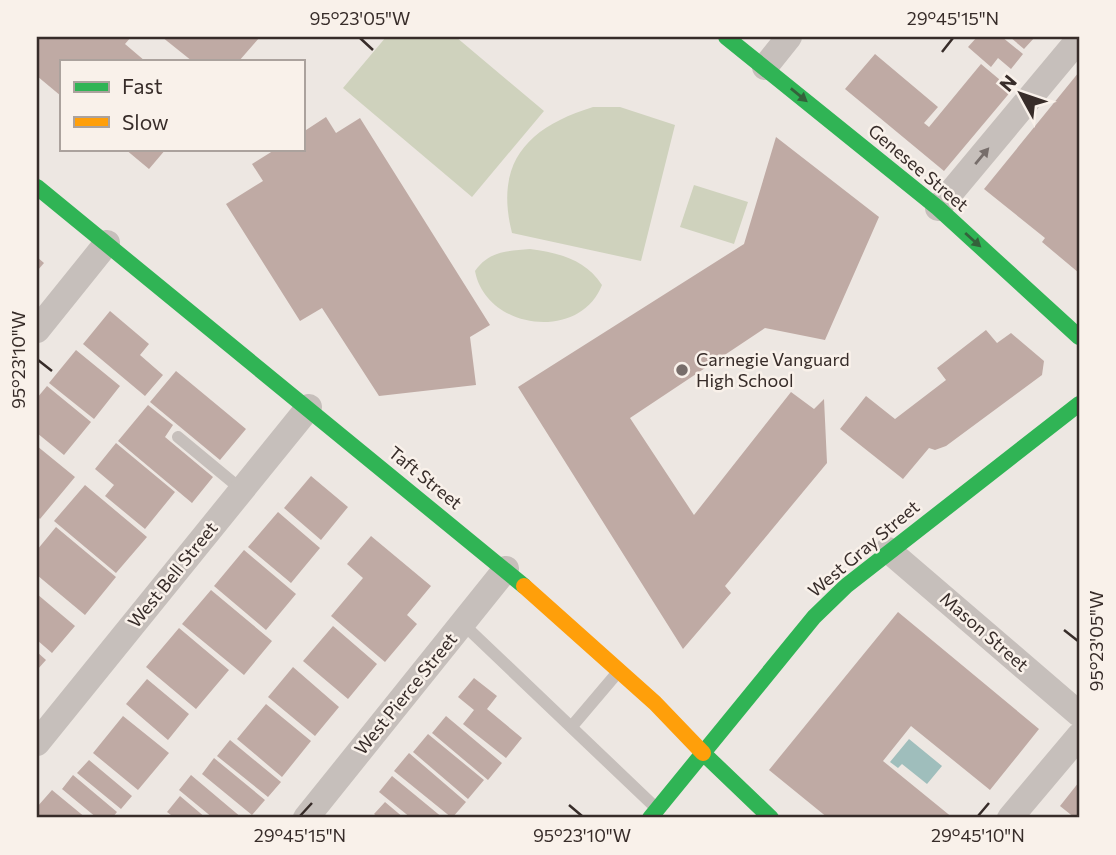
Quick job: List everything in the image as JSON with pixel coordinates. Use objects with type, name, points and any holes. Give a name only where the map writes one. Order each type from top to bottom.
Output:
[{"type":"street","name":"Genesee Street","points":[[726,37],[938,208],[1079,337]]},
{"type":"street","points":[[765,67],[789,37]]},
{"type":"street","points":[[938,208],[1079,39]]},
{"type":"street","name":"Taft Street","points":[[37,187],[506,569],[655,703],[702,753],[771,818]]},
{"type":"street","points":[[37,330],[107,243]]},
{"type":"street","name":"West Gray Street","points":[[654,814],[814,617],[888,550],[1079,404]]},
{"type":"street","name":"West Bell Street","points":[[37,743],[309,407]]},
{"type":"street","name":"Mason Street","points":[[888,550],[1079,714]]},
{"type":"street","name":"West Pierce Street","points":[[306,818],[506,569]]},
{"type":"street","points":[[1010,818],[1079,736]]},
{"type":"lane","points":[[178,437],[242,490]]},
{"type":"lane","points":[[463,624],[573,726],[654,814]]},
{"type":"lane","points":[[573,726],[619,671]]},
{"type":"green space","points":[[386,37],[456,37],[544,111],[472,197],[343,88]]},
{"type":"green space","points":[[593,107],[620,107],[675,125],[641,261],[512,233],[508,186],[521,151],[550,125]]},
{"type":"green space","points":[[694,185],[748,202],[734,244],[680,227]]},
{"type":"green space","points":[[530,249],[561,255],[588,269],[602,285],[591,303],[574,315],[555,321],[534,322],[514,316],[496,306],[483,291],[475,271],[492,256]]},
{"type":"water","points":[[909,739],[942,766],[927,784],[902,764],[898,768],[890,762]]},
{"type":"building","points":[[37,37],[131,37],[125,44],[144,60],[60,60],[60,95],[37,76]]},
{"type":"building","points":[[162,37],[260,37],[240,60],[191,60]]},
{"type":"building","points":[[977,37],[1002,37],[1023,54],[1011,69],[998,58],[991,67],[968,47]]},
{"type":"building","points":[[1010,37],[1035,37],[1024,49]]},
{"type":"building","points":[[875,54],[938,107],[924,123],[929,127],[981,64],[1012,90],[944,171],[845,89]]},
{"type":"building","points":[[1079,72],[1079,273],[1042,242],[1045,238],[984,189]]},
{"type":"building","points":[[326,117],[336,133],[360,118],[490,325],[470,337],[476,385],[379,396],[322,308],[300,321],[226,204],[263,181],[252,164],[274,150],[304,150],[304,131]]},
{"type":"building","points":[[776,137],[879,217],[825,340],[765,328],[630,418],[694,515],[791,392],[814,409],[824,399],[827,463],[725,586],[731,593],[683,649],[518,387],[744,244]]},
{"type":"building","points":[[126,150],[165,150],[149,169]]},
{"type":"building","points":[[37,257],[44,263],[37,271]]},
{"type":"building","points":[[110,311],[149,344],[140,355],[163,375],[145,396],[83,344]]},
{"type":"building","points":[[986,330],[997,343],[1011,333],[1044,361],[1042,375],[946,446],[935,450],[929,448],[903,479],[840,429],[866,396],[895,419],[946,380],[937,368]]},
{"type":"building","points":[[76,350],[120,386],[94,419],[49,383]]},
{"type":"building","points":[[176,371],[246,429],[220,460],[150,402]]},
{"type":"building","points":[[47,386],[91,422],[64,455],[37,433],[37,398]]},
{"type":"building","points":[[148,405],[173,425],[165,437],[213,477],[192,503],[118,441]]},
{"type":"building","points":[[116,443],[175,492],[145,529],[105,496],[114,485],[95,469]]},
{"type":"building","points":[[37,446],[75,477],[40,519],[37,516]]},
{"type":"building","points":[[311,476],[348,507],[321,540],[284,508]]},
{"type":"building","points":[[85,485],[147,537],[116,573],[54,521]]},
{"type":"building","points":[[278,512],[320,548],[291,583],[248,547]]},
{"type":"building","points":[[56,527],[116,577],[85,615],[37,575],[37,550]]},
{"type":"building","points":[[371,536],[431,586],[407,615],[417,624],[385,662],[331,616],[363,578],[347,564]]},
{"type":"building","points":[[244,550],[296,594],[266,630],[214,586]]},
{"type":"building","points":[[211,590],[272,641],[244,675],[182,624]]},
{"type":"building","points":[[37,594],[75,626],[52,653],[37,640]]},
{"type":"building","points":[[898,612],[1039,729],[990,790],[911,726],[883,761],[953,818],[828,818],[769,770]]},
{"type":"building","points":[[333,626],[377,664],[348,699],[303,661]]},
{"type":"building","points":[[179,628],[229,670],[196,709],[146,667]]},
{"type":"building","points":[[37,652],[46,660],[37,670]]},
{"type":"building","points":[[293,667],[339,707],[315,736],[268,697]]},
{"type":"building","points":[[474,678],[497,696],[487,709],[522,738],[506,758],[463,724],[474,710],[458,697]]},
{"type":"building","points":[[147,679],[189,714],[168,740],[126,704]]},
{"type":"building","points":[[266,704],[311,741],[282,777],[237,739]]},
{"type":"building","points":[[123,716],[169,753],[138,790],[93,753]]},
{"type":"building","points":[[446,716],[502,763],[488,780],[432,733]]},
{"type":"building","points":[[428,734],[484,780],[468,799],[413,752]]},
{"type":"building","points":[[230,740],[281,782],[268,797],[217,756]]},
{"type":"building","points":[[409,753],[466,802],[452,818],[394,771]]},
{"type":"building","points":[[214,758],[265,800],[252,815],[202,774]]},
{"type":"building","points":[[89,760],[132,796],[121,809],[77,773]]},
{"type":"building","points":[[73,775],[117,812],[112,818],[97,818],[62,789]]},
{"type":"building","points":[[191,775],[242,818],[213,818],[179,790]]},
{"type":"building","points":[[392,776],[443,818],[411,818],[379,792]]},
{"type":"building","points":[[1079,782],[1079,818],[1075,818],[1060,806]]},
{"type":"building","points":[[52,790],[86,818],[37,818],[37,807]]},
{"type":"building","points":[[180,796],[206,818],[175,818],[167,812]]},
{"type":"building","points":[[385,802],[404,818],[379,818],[374,814]]},
{"type":"traffic: fast","points":[[726,37],[938,208],[1079,337]]},
{"type":"traffic: fast","points":[[37,187],[524,586]]},
{"type":"traffic: fast","points":[[650,818],[814,617],[846,586],[1079,404]]},
{"type":"traffic: fast","points":[[703,753],[771,818]]},
{"type":"traffic: slow","points":[[524,586],[655,703],[703,753]]},
{"type":"place","name":"Carnegie Vanguard High School","points":[[682,370]]}]
